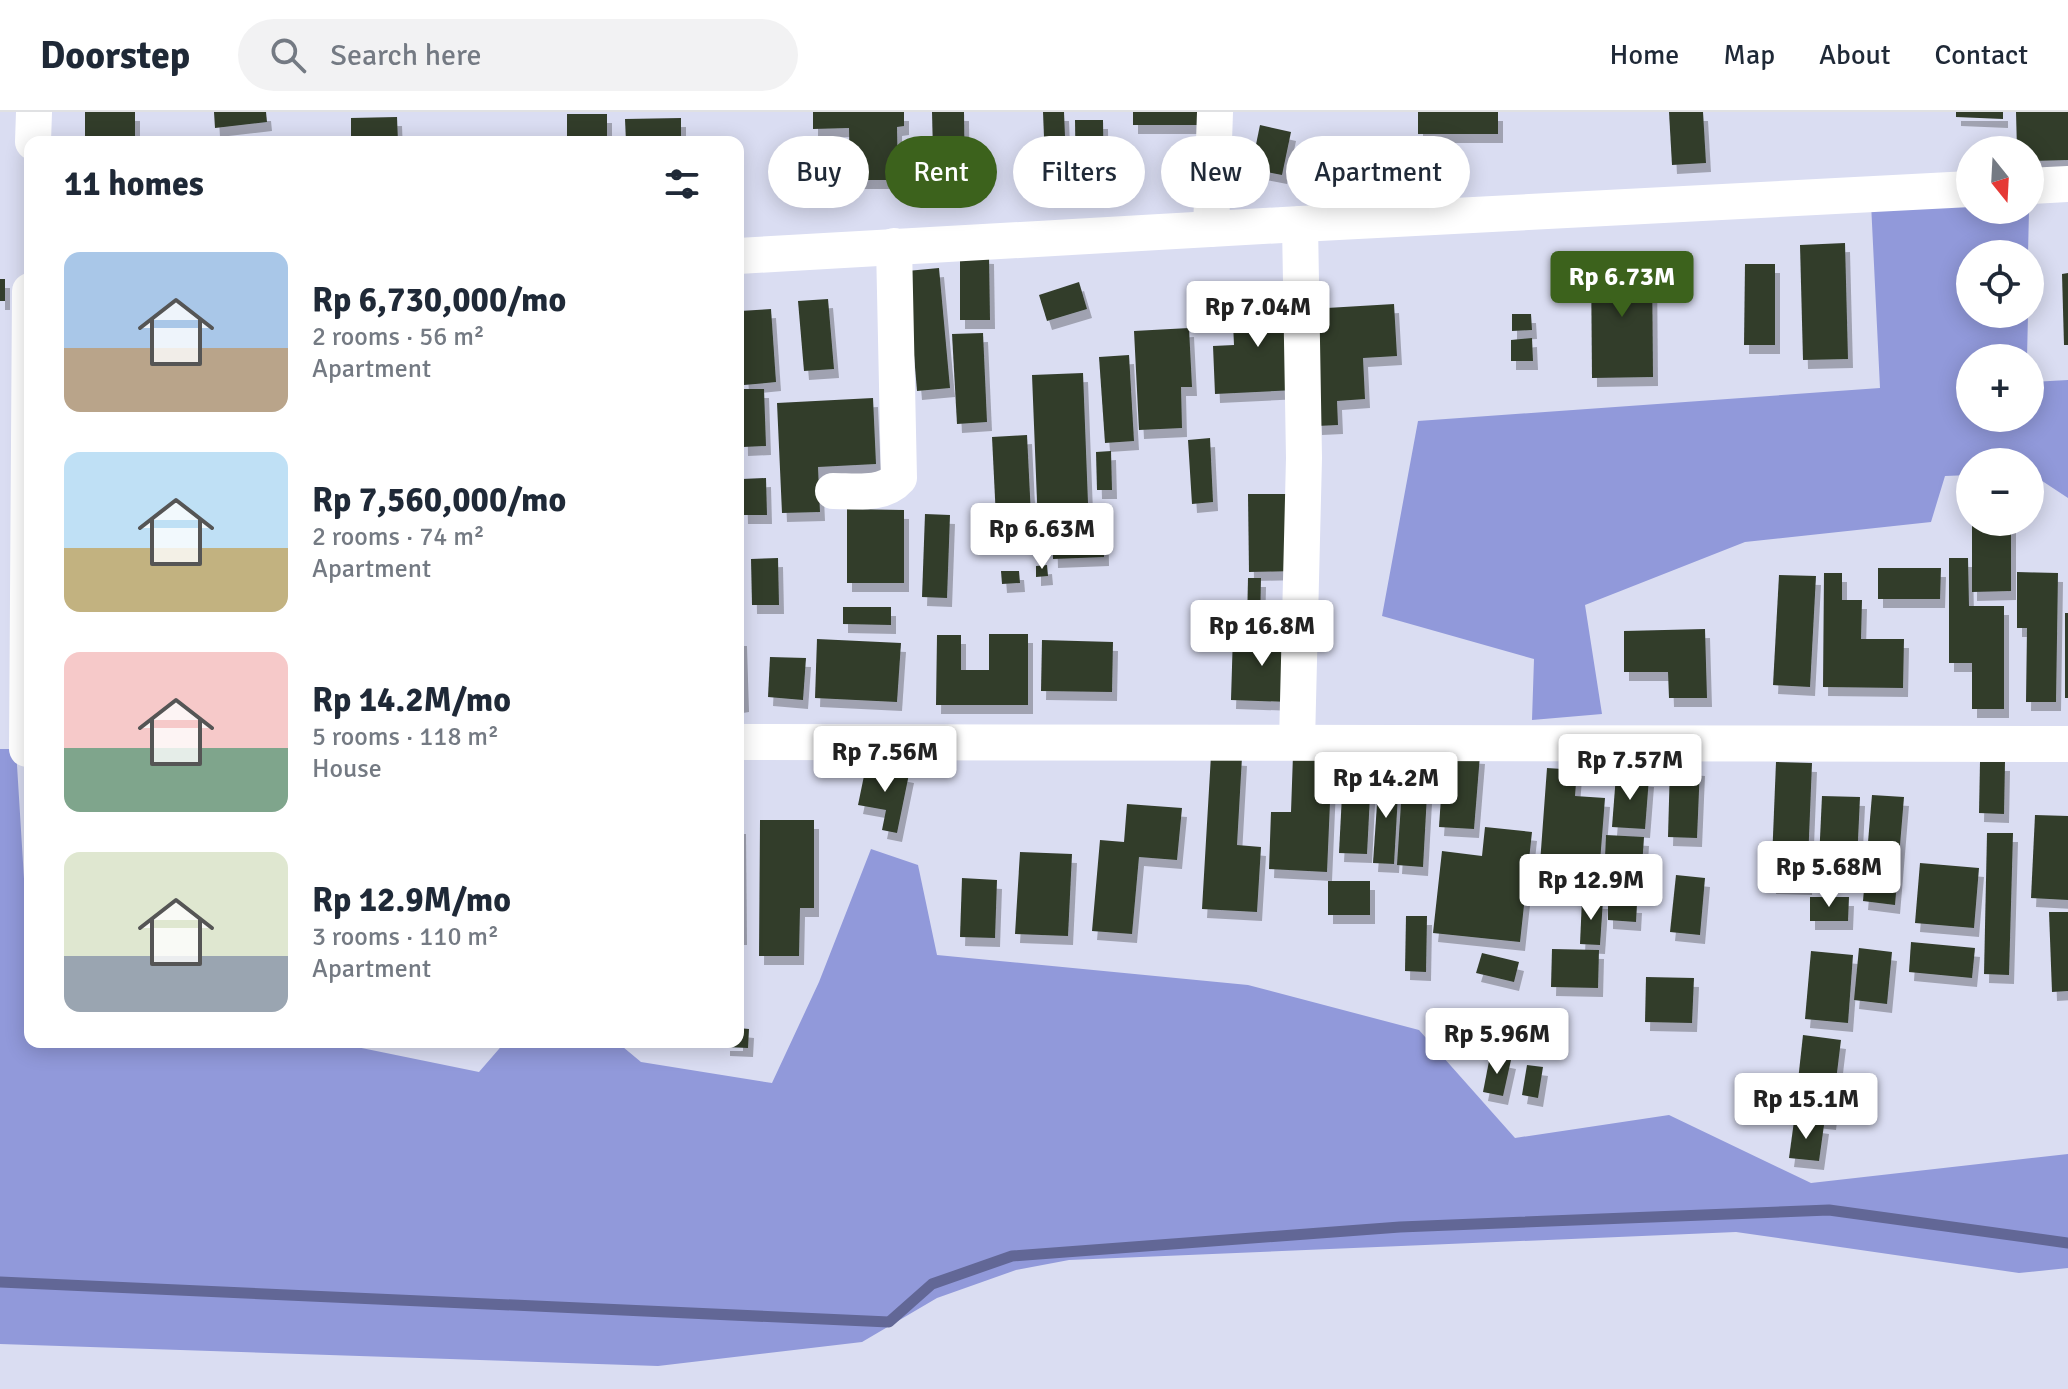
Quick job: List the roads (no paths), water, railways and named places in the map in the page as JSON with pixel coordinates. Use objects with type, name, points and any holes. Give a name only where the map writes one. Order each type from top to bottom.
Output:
[{"type":"street","points":[[33,136],[34,112]]},
{"type":"street","points":[[1211,229],[1215,112]]},
{"type":"street","points":[[2044,185],[2068,184]]},
{"type":"street","points":[[744,256],[1956,190]]},
{"type":"street","points":[[1297,742],[1304,458],[1300,224]]},
{"type":"street","points":[[833,491],[881,490],[899,478],[894,246]]},
{"type":"street","points":[[744,742],[2068,744]]},
{"type":"waterway","points":[[0,1282],[889,1322],[932,1284],[1012,1256],[1400,1227],[1829,1210],[2068,1243]]}]
